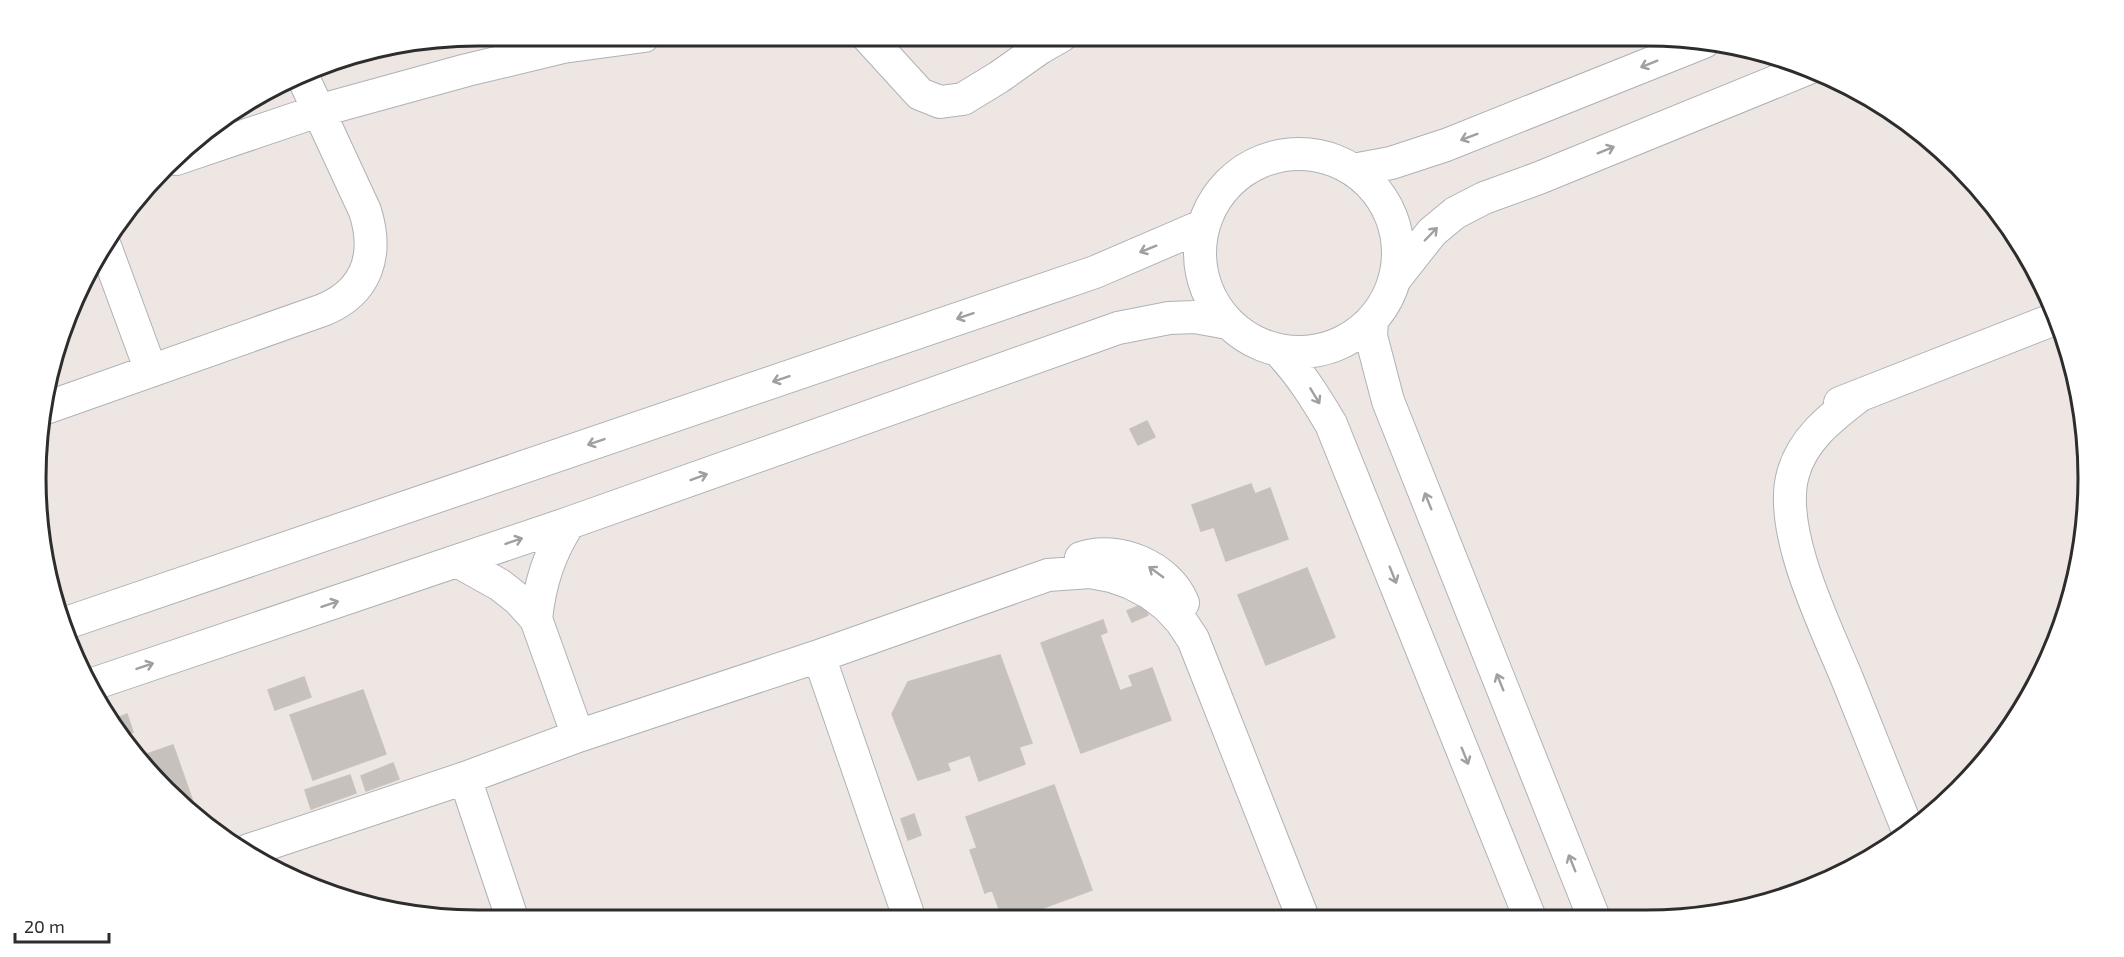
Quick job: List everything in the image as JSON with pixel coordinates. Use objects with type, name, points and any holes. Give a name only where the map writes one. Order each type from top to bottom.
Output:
[{"type":"street","points":[[196,152],[318,111],[467,70],[570,46]]},
{"type":"street","points":[[876,46],[920,94],[940,102],[963,99],[1044,46]]},
{"type":"street","points":[[1353,170],[1391,163],[1446,145],[1688,48]]},
{"type":"street","points":[[1395,279],[1431,232],[1455,213],[1484,198],[1539,178],[1796,73]]},
{"type":"street","points":[[53,405],[336,304],[359,283],[370,255],[369,225],[365,211],[305,83]]},
{"type":"street","points":[[1285,154],[1308,154],[1332,159],[1353,170],[1372,186],[1386,206],[1395,230],[1398,255],[1395,279],[1386,301],[1372,321],[1353,337],[1330,348],[1305,353],[1279,351],[1251,341],[1228,323],[1212,303],[1203,279],[1199,255],[1202,226],[1210,207],[1224,187],[1241,172],[1262,160],[1285,154]]},
{"type":"street","points":[[71,621],[1095,272],[1202,226]]},
{"type":"street","points":[[108,255],[150,371]]},
{"type":"street","points":[[98,682],[569,523],[1118,328],[1169,318],[1195,317],[1228,323]]},
{"type":"street","points":[[1372,321],[1371,336],[1389,402],[1591,910]]},
{"type":"street","points":[[1906,823],[1809,584],[1774,521],[1770,481],[1776,458],[1788,437],[1804,421],[1824,409],[2048,322]]},
{"type":"street","points":[[1279,351],[1296,368],[1331,424],[1527,910]]},
{"type":"street","points":[[536,619],[545,568],[555,545],[569,523]]},
{"type":"street","points":[[457,561],[500,585],[519,600],[536,619],[578,736]]},
{"type":"street","points":[[254,848],[465,778],[578,736],[819,656],[1048,575],[1090,572],[1131,583],[1150,593],[1181,621],[1192,639],[1301,910]]},
{"type":"street","points":[[819,656],[907,910]]},
{"type":"street","points":[[465,778],[509,910]]},
{"type":"building","points":[[1147,421],[1155,437],[1138,445],[1130,429]]},
{"type":"building","points":[[1251,484],[1255,494],[1270,488],[1288,539],[1226,561],[1214,527],[1201,531],[1192,505]]},
{"type":"building","points":[[1307,568],[1335,637],[1266,665],[1238,595]]},
{"type":"building","points":[[1143,604],[1148,615],[1132,622],[1127,611]]},
{"type":"building","points":[[1103,620],[1107,632],[1100,635],[1120,691],[1133,686],[1129,676],[1152,668],[1171,720],[1081,753],[1041,643]]},
{"type":"building","points":[[1000,655],[1032,743],[1019,747],[1025,764],[979,781],[970,755],[947,763],[950,770],[918,780],[892,714],[908,682]]},
{"type":"building","points":[[304,677],[311,697],[275,710],[268,690]]},
{"type":"building","points":[[363,690],[386,754],[313,780],[290,715]]},
{"type":"building","points":[[127,714],[133,732],[130,733],[118,718]]},
{"type":"building","points":[[173,745],[193,802],[173,784],[147,754]]},
{"type":"building","points":[[393,763],[399,779],[366,791],[361,776]]},
{"type":"building","points":[[350,775],[356,793],[311,809],[305,790]]},
{"type":"building","points":[[1054,785],[1092,890],[1038,910],[1000,910],[992,890],[985,893],[970,850],[977,848],[966,817]]},
{"type":"building","points":[[914,814],[921,835],[908,840],[901,819]]}]
